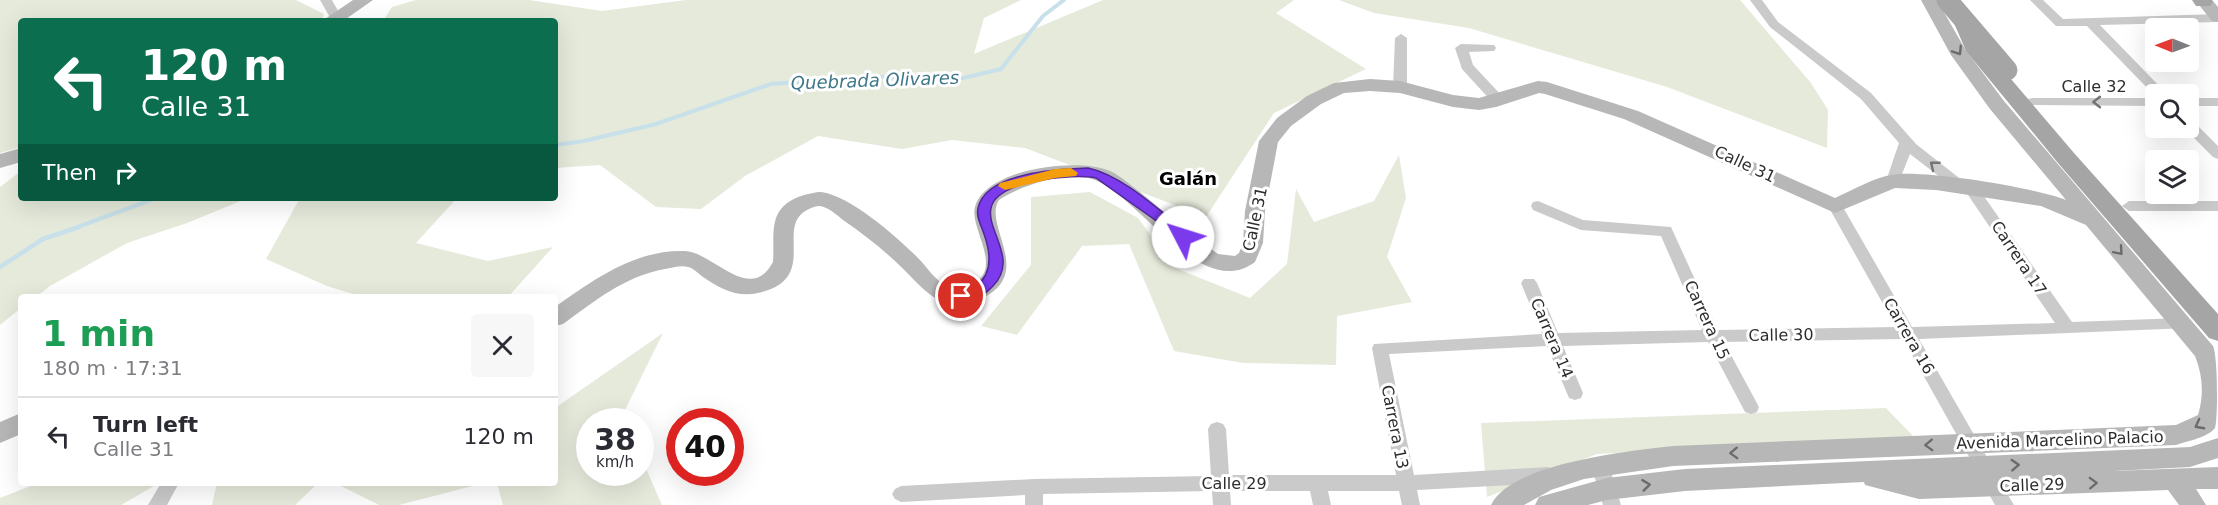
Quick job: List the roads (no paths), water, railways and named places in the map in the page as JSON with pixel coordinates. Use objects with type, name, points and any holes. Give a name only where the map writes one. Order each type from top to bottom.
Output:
[{"type":"main road","points":[[1947,0],[2218,313]]},
{"type":"main road","points":[[1955,0],[1973,47],[2066,158],[2218,331]]},
{"type":"street","points":[[326,0],[332,18]]},
{"type":"street","points":[[336,18],[365,0]]},
{"type":"street","name":"Carrera 17","points":[[1756,0],[1760,10],[1790,38],[1865,95],[1891,121],[1906,142],[1967,188],[2067,328]]},
{"type":"street","name":"Avenida Marcelino Palacio","points":[[1504,505],[1521,491],[1566,474],[1600,465],[1673,456],[2176,435],[2206,423],[2217,405],[2218,380],[2205,352],[1997,105],[1957,51],[1929,0]]},
{"type":"street","points":[[2036,0],[2060,23],[2218,17]]},
{"type":"street","points":[[2202,1],[2218,17]]},
{"type":"street","points":[[2091,23],[2150,84]]},
{"type":"street","points":[[1400,87],[1401,38]]},
{"type":"street","points":[[1491,48],[1461,48],[1467,66],[1498,100]]},
{"type":"street","name":"Calle 31","points":[[558,316],[616,275],[647,263],[696,260],[713,274],[736,286],[750,286],[768,281],[781,269],[784,261],[783,227],[788,214],[798,205],[810,200],[832,203],[889,244],[940,292],[961,296],[980,290],[994,276],[996,259],[984,216],[989,198],[1008,184],[1055,173],[1088,172],[1100,175],[1159,217],[1213,261],[1221,264],[1241,262],[1248,257],[1253,243],[1255,211],[1269,141],[1284,122],[1314,100],[1340,87],[1370,85],[1400,87],[1453,102],[1479,104],[1538,87],[1546,87],[1642,120],[1716,151],[1835,206]]},
{"type":"street","name":"Calle 32","points":[[2033,102],[2145,102]]},
{"type":"street","points":[[2199,102],[2218,102]]},
{"type":"street","points":[[2199,135],[2218,154]]},
{"type":"street","points":[[1893,181],[1906,142]]},
{"type":"street","points":[[0,160],[18,156]]},
{"type":"street","points":[[2044,200],[2064,185],[2067,173],[2066,158]]},
{"type":"street","points":[[2066,158],[2218,345]]},
{"type":"street","points":[[1835,206],[1893,181],[1936,183],[2044,200],[2092,219]]},
{"type":"street","name":"Carrera 16","points":[[1835,206],[1994,486]]},
{"type":"street","points":[[2128,207],[2218,206]]},
{"type":"street","name":"Carrera 15","points":[[1538,207],[1581,225],[1666,231],[1713,336],[1751,407]]},
{"type":"street","name":"Carrera 14","points":[[1529,283],[1575,393]]},
{"type":"street","name":"Calle 30","points":[[1380,348],[1592,338],[1907,333],[2182,324]]},
{"type":"street","name":"Carrera 13","points":[[1380,348],[1411,505]]},
{"type":"street","points":[[0,433],[18,424]]},
{"type":"street","points":[[1217,429],[1222,505]]},
{"type":"street","name":"Avenida Marcelino Palacio","points":[[1994,486],[2190,457],[2218,448]]},
{"type":"street","points":[[1548,505],[1609,497],[1600,465]]},
{"type":"street","name":"Calle 29","points":[[1609,497],[1685,480],[1847,473],[1919,488],[2218,478]]},
{"type":"street","name":"Calle 29","points":[[901,494],[1034,496],[1219,483],[1406,483],[1566,474]]},
{"type":"street","points":[[2175,480],[2193,505]]},
{"type":"street","points":[[1318,483],[1322,505]]},
{"type":"street","points":[[158,505],[168,486]]},
{"type":"waterway","name":"Quebrada Olivares","points":[[558,145],[584,141],[656,124],[771,84],[872,77],[963,78],[1001,69],[1043,16],[1064,0]]},
{"type":"waterway","name":"Quebrada Olivares","points":[[75,228],[148,201]]},
{"type":"waterway","name":"Quebrada Olivares","points":[[0,267],[43,239],[79,227]]},
{"type":"district","name":"Galán","points":[[1188,178]]}]
